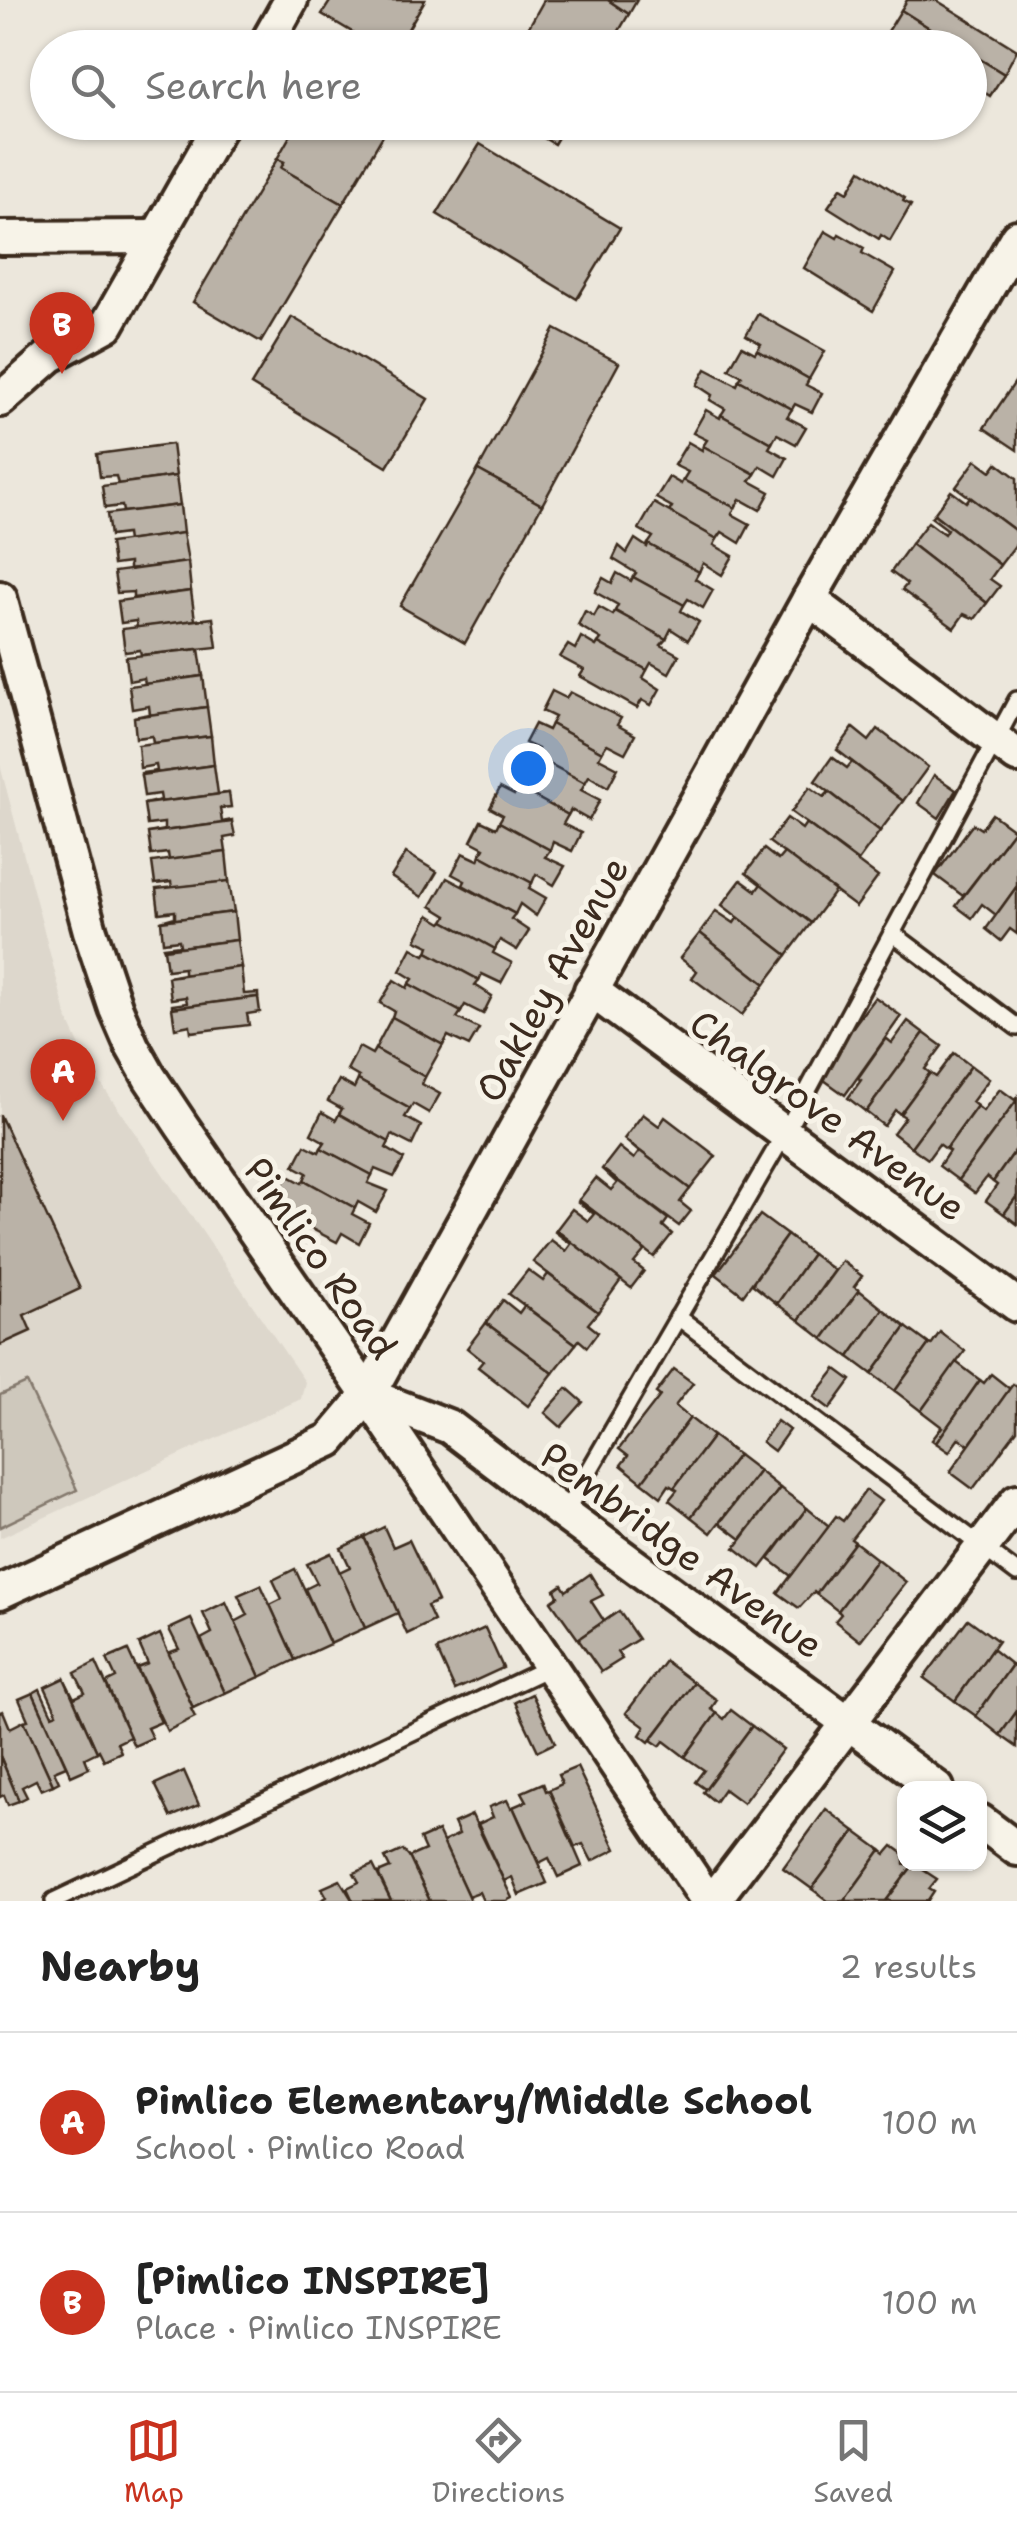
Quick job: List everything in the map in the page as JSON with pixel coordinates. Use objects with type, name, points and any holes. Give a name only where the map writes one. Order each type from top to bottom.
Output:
[{"type":"street","points":[[274,30],[291,0]]},
{"type":"street","points":[[0,400],[50,356],[107,325],[212,140]]},
{"type":"street","points":[[0,238],[157,237]]},
{"type":"street","name":"Oakley Avenue","points":[[0,1592],[330,1440],[368,1396],[809,600],[1017,237]]},
{"type":"street","name":"Pimlico Road","points":[[0,598],[90,930],[132,1046],[182,1126],[711,1901]]},
{"type":"street","points":[[809,600],[1006,748]]},
{"type":"street","name":"Chalgrove Avenue","points":[[591,990],[1017,1305]]},
{"type":"street","name":"Pembridge Avenue","points":[[368,1396],[450,1427],[928,1781]]},
{"type":"street","points":[[711,1901],[1017,1500]]},
{"type":"street","points":[[987,1826],[1017,1849]]},
{"type":"lane","points":[[564,1514],[785,1133],[892,933],[1006,748],[1017,700]]},
{"type":"lane","points":[[892,933],[1017,1026]]},
{"type":"lane","points":[[678,1317],[1017,1573]]},
{"type":"lane","points":[[54,1901],[550,1667]]},
{"type":"shaded area","points":[[0,765],[67,1018],[89,1066],[305,1382],[301,1399],[0,1538]]},
{"type":"shaded area","points":[[27,1383],[77,1490],[0,1527],[0,1395]]},
{"type":"building","points":[[331,0],[425,0],[408,30],[349,30],[322,14]]},
{"type":"building","points":[[544,0],[608,0],[629,14],[620,30],[527,30]]},
{"type":"building","points":[[608,0],[637,0],[629,14]]},
{"type":"building","points":[[907,0],[936,0],[985,30],[933,30],[901,10]]},
{"type":"building","points":[[901,10],[933,30],[889,30]]},
{"type":"building","points":[[987,31],[1017,50],[1004,74],[987,64]]},
{"type":"building","points":[[987,64],[1004,74],[990,96],[987,94]]},
{"type":"building","points":[[288,140],[380,140],[343,204],[281,168],[284,162],[277,159]]},
{"type":"building","points":[[480,144],[620,228],[577,299],[437,214]]},
{"type":"building","points":[[277,159],[284,162],[281,168],[343,204],[261,342],[193,302]]},
{"type":"building","points":[[861,170],[911,205],[890,241],[881,235],[879,239],[828,207],[841,188],[848,192]]},
{"type":"building","points":[[825,231],[864,248],[862,253],[895,272],[873,311],[804,268]]},
{"type":"building","points":[[758,314],[825,351],[809,379],[757,350],[761,344],[746,335]]},
{"type":"building","points":[[292,317],[428,399],[387,467],[251,385]]},
{"type":"building","points":[[555,329],[619,363],[542,505],[478,470]]},
{"type":"building","points":[[742,346],[755,353],[757,350],[809,379],[806,385],[822,393],[812,412],[795,404],[792,409],[739,380],[742,376],[729,369]]},
{"type":"building","points":[[706,369],[737,385],[739,380],[792,409],[787,417],[806,427],[796,444],[777,434],[772,443],[721,415],[725,409],[697,385]]},
{"type":"building","points":[[1017,379],[1017,450],[984,428]]},
{"type":"building","points":[[706,410],[772,443],[769,448],[787,458],[777,476],[760,466],[755,474],[703,446],[707,440],[693,433]]},
{"type":"building","points":[[688,442],[755,474],[750,481],[770,492],[760,510],[740,499],[735,508],[683,480],[688,472],[674,465]]},
{"type":"building","points":[[172,444],[176,476],[118,484],[116,476],[100,477],[97,454]]},
{"type":"building","points":[[976,460],[991,471],[997,463],[1017,478],[1017,532],[956,487]]},
{"type":"building","points":[[478,470],[542,505],[465,643],[400,606]]},
{"type":"building","points":[[176,476],[180,505],[123,512],[122,506],[105,508],[102,486]]},
{"type":"building","points":[[669,477],[681,484],[683,480],[735,508],[732,514],[750,524],[740,543],[722,532],[717,539],[669,512],[672,507],[656,498]]},
{"type":"building","points":[[951,491],[966,502],[970,497],[1017,532],[1017,543],[1000,565],[934,514]]},
{"type":"building","points":[[654,503],[717,539],[714,545],[733,556],[722,575],[703,563],[699,572],[648,544],[653,537],[639,529]]},
{"type":"building","points":[[180,505],[183,533],[127,541],[126,534],[110,536],[107,514]]},
{"type":"building","points":[[934,514],[1000,565],[990,579],[1000,586],[987,603],[911,544],[928,522],[944,534],[947,529],[931,517]]},
{"type":"building","points":[[183,533],[188,562],[129,570],[129,563],[113,565],[110,543]]},
{"type":"building","points":[[635,539],[699,572],[695,579],[713,590],[703,608],[688,599],[684,605],[633,577],[636,573],[613,559],[619,546],[627,553]]},
{"type":"building","points":[[911,544],[987,603],[975,619],[964,614],[954,628],[902,590],[907,584],[891,572]]},
{"type":"building","points":[[188,562],[191,591],[133,598],[133,592],[117,593],[114,572]]},
{"type":"building","points":[[617,573],[631,581],[633,577],[684,605],[681,611],[699,622],[688,640],[671,629],[666,639],[615,611],[618,605],[595,592],[603,578],[612,583]]},
{"type":"building","points":[[191,591],[195,620],[137,628],[136,621],[121,623],[118,601]]},
{"type":"building","points":[[599,607],[613,615],[615,611],[666,639],[661,645],[679,655],[669,673],[651,663],[647,670],[598,643],[601,639],[578,625],[585,611],[594,616]]},
{"type":"building","points":[[213,618],[217,647],[141,655],[140,650],[125,652],[122,629]]},
{"type":"building","points":[[581,637],[647,670],[643,678],[660,689],[651,705],[642,700],[637,708],[580,676],[584,670],[560,657],[568,645],[575,649]]},
{"type":"building","points":[[199,649],[203,676],[145,684],[144,678],[129,681],[126,657]]},
{"type":"building","points":[[203,676],[207,707],[134,717],[150,714],[149,706],[132,709],[129,686]]},
{"type":"building","points":[[552,691],[566,698],[570,692],[621,718],[617,725],[635,735],[625,753],[607,744],[602,752],[551,724],[555,717],[542,711]]},
{"type":"building","points":[[207,707],[211,736],[153,743],[152,736],[136,738],[134,717]]},
{"type":"building","points":[[535,724],[548,730],[551,724],[602,752],[599,758],[618,768],[608,787],[589,776],[585,783],[535,756],[538,749],[525,743]]},
{"type":"building","points":[[853,728],[869,741],[878,729],[928,767],[903,801],[837,750]]},
{"type":"building","points":[[211,736],[214,765],[141,775],[157,771],[156,765],[140,768],[138,745]]},
{"type":"building","points":[[518,753],[532,760],[535,756],[585,783],[581,790],[600,800],[589,820],[571,810],[568,815],[517,787],[519,783],[506,776]]},
{"type":"building","points":[[832,757],[847,768],[852,762],[903,801],[880,831],[815,781]]},
{"type":"building","points":[[214,765],[218,794],[229,793],[144,804],[161,800],[160,794],[144,796],[141,775]]},
{"type":"building","points":[[934,775],[956,790],[939,818],[918,803]]},
{"type":"building","points":[[517,787],[568,815],[563,824],[581,833],[572,851],[553,842],[550,850],[499,822],[503,815],[490,808],[500,788],[514,795]]},
{"type":"building","points":[[810,787],[824,797],[829,792],[880,831],[858,861],[791,812]]},
{"type":"building","points":[[229,793],[231,807],[220,808],[222,822],[232,822],[148,833],[164,830],[164,823],[147,825],[144,804]]},
{"type":"building","points":[[992,814],[1014,830],[963,896],[935,875],[973,824],[981,829]]},
{"type":"building","points":[[787,818],[802,829],[806,823],[878,877],[856,907],[769,842]]},
{"type":"building","points":[[481,821],[496,828],[499,822],[550,850],[545,857],[565,866],[554,885],[536,874],[532,883],[480,855],[484,848],[471,841]]},
{"type":"building","points":[[232,822],[235,836],[224,838],[226,852],[169,860],[168,853],[151,855],[148,833]]},
{"type":"building","points":[[1014,830],[1017,886],[996,915],[982,904],[972,918],[956,906]]},
{"type":"building","points":[[764,849],[778,860],[784,853],[835,891],[811,923],[746,873]]},
{"type":"building","points":[[226,852],[229,881],[172,888],[171,882],[155,884],[152,862]]},
{"type":"building","points":[[406,853],[437,872],[422,897],[391,877]]},
{"type":"building","points":[[463,853],[478,860],[480,855],[532,883],[529,888],[546,898],[536,916],[520,904],[515,914],[463,885],[465,881],[452,874]]},
{"type":"building","points":[[447,878],[515,914],[511,919],[529,931],[517,950],[500,940],[495,949],[444,921],[447,916],[431,906]]},
{"type":"building","points":[[741,880],[756,891],[761,884],[811,923],[787,955],[722,905]]},
{"type":"building","points":[[229,881],[234,912],[161,921],[175,917],[175,911],[159,913],[156,889]]},
{"type":"building","points":[[1017,886],[1017,934],[1010,929],[1001,941],[986,929]]},
{"type":"building","points":[[716,911],[734,923],[738,917],[787,955],[765,984],[700,933]]},
{"type":"building","points":[[234,912],[237,940],[164,949],[180,945],[179,940],[163,942],[161,921]]},
{"type":"building","points":[[429,915],[495,949],[493,953],[512,963],[501,983],[482,974],[479,980],[427,952],[429,946],[416,940]]},
{"type":"building","points":[[700,933],[765,984],[742,1015],[692,978],[697,971],[680,958]]},
{"type":"building","points":[[237,940],[241,967],[168,977],[184,974],[184,968],[167,970],[164,949]]},
{"type":"building","points":[[412,948],[479,980],[475,985],[492,996],[483,1014],[465,1005],[461,1012],[409,984],[413,979],[400,971]]},
{"type":"building","points":[[241,967],[244,994],[258,993],[258,997],[172,1008],[187,1003],[186,997],[171,999],[168,977]]},
{"type":"building","points":[[394,980],[461,1012],[457,1018],[479,1029],[469,1046],[448,1036],[443,1045],[392,1017],[394,1011],[380,1003]]},
{"type":"building","points":[[258,997],[260,1012],[247,1014],[249,1025],[191,1032],[190,1025],[175,1028],[172,1008]]},
{"type":"building","points":[[875,997],[901,1016],[845,1095],[817,1075]]},
{"type":"building","points":[[392,1017],[443,1045],[425,1077],[375,1049]]},
{"type":"building","points":[[908,1021],[924,1033],[866,1112],[848,1098],[886,1038],[892,1043]]},
{"type":"building","points":[[924,1033],[942,1046],[925,1069],[930,1073],[900,1114],[895,1110],[884,1126],[866,1112]]},
{"type":"building","points":[[359,1047],[372,1054],[375,1049],[425,1077],[422,1084],[440,1094],[429,1113],[413,1104],[410,1109],[347,1070]]},
{"type":"building","points":[[954,1053],[971,1066],[911,1147],[893,1133],[905,1117],[900,1114],[930,1073],[936,1077]]},
{"type":"building","points":[[971,1066],[989,1079],[972,1102],[977,1106],[946,1149],[939,1144],[928,1159],[911,1147]]},
{"type":"building","points":[[339,1080],[354,1088],[358,1080],[410,1109],[405,1117],[421,1126],[412,1145],[392,1135],[389,1142],[339,1114],[342,1109],[328,1101]]},
{"type":"building","points":[[1000,1089],[1017,1100],[958,1180],[939,1166],[949,1151],[946,1149],[977,1106],[983,1111]]},
{"type":"building","points":[[1017,1100],[1017,1148],[993,1182],[987,1177],[975,1193],[958,1180]]},
{"type":"building","points":[[322,1112],[336,1120],[339,1114],[389,1142],[386,1148],[404,1159],[394,1177],[375,1169],[372,1175],[321,1148],[325,1142],[311,1134]]},
{"type":"building","points":[[643,1114],[659,1126],[665,1117],[716,1156],[690,1189],[624,1139]]},
{"type":"building","points":[[0,1115],[80,1289],[24,1315],[31,1331],[0,1345]]},
{"type":"building","points":[[624,1139],[690,1189],[680,1202],[691,1211],[679,1226],[602,1169],[619,1147],[634,1159],[639,1152]]},
{"type":"building","points":[[305,1145],[319,1152],[321,1148],[372,1175],[368,1183],[388,1191],[376,1212],[358,1202],[355,1208],[304,1180],[307,1173],[294,1166]]},
{"type":"building","points":[[1017,1148],[1017,1196],[1004,1214],[986,1201],[997,1185],[993,1182]]},
{"type":"building","points":[[602,1169],[668,1219],[663,1226],[672,1234],[654,1257],[579,1200],[596,1178],[611,1190],[617,1183]]},
{"type":"building","points":[[287,1175],[355,1208],[352,1214],[369,1223],[359,1243],[342,1233],[337,1242],[283,1214],[287,1206],[275,1200]]},
{"type":"building","points":[[1017,1196],[1017,1224],[1004,1214]]},
{"type":"building","points":[[579,1200],[645,1250],[634,1263],[644,1271],[631,1288],[556,1230],[572,1209],[588,1221],[594,1214]]},
{"type":"building","points":[[760,1215],[787,1235],[743,1295],[716,1274]]},
{"type":"building","points":[[556,1230],[621,1280],[598,1312],[533,1262],[551,1240],[566,1251],[571,1244]]},
{"type":"building","points":[[787,1235],[812,1254],[777,1304],[752,1284]]},
{"type":"building","points":[[812,1254],[834,1270],[799,1320],[777,1304]]},
{"type":"building","points":[[842,1261],[862,1276],[854,1287],[859,1290],[823,1339],[799,1320]]},
{"type":"building","points":[[528,1270],[543,1281],[548,1274],[598,1312],[588,1324],[598,1332],[587,1347],[579,1340],[576,1344],[509,1294]]},
{"type":"building","points":[[859,1290],[883,1309],[849,1357],[823,1339]]},
{"type":"building","points":[[503,1300],[519,1313],[524,1306],[576,1344],[553,1373],[486,1323]]},
{"type":"building","points":[[883,1309],[906,1327],[872,1374],[849,1357]]},
{"type":"building","points":[[486,1323],[553,1373],[528,1406],[478,1367],[483,1361],[467,1348]]},
{"type":"building","points":[[906,1327],[929,1344],[895,1391],[872,1374]]},
{"type":"building","points":[[940,1332],[965,1351],[921,1411],[895,1391]]},
{"type":"building","points":[[956,1362],[980,1380],[936,1443],[932,1440],[942,1427],[921,1411]]},
{"type":"building","points":[[674,1369],[693,1383],[675,1406],[690,1418],[642,1482],[621,1465],[628,1456],[619,1449],[660,1396],[656,1393]]},
{"type":"building","points":[[836,1369],[851,1380],[830,1409],[814,1397]]},
{"type":"building","points":[[991,1374],[1010,1389],[969,1445],[959,1438],[949,1452],[936,1443],[980,1380],[984,1383]]},
{"type":"building","points":[[1013,1384],[1017,1387],[1017,1430],[973,1489],[950,1472]]},
{"type":"building","points":[[567,1388],[583,1402],[561,1427],[545,1413]]},
{"type":"building","points":[[690,1418],[713,1436],[674,1488],[669,1485],[661,1497],[642,1482]]},
{"type":"building","points":[[777,1421],[789,1430],[774,1451],[762,1442]]},
{"type":"building","points":[[713,1436],[738,1455],[691,1517],[669,1500]]},
{"type":"building","points":[[738,1455],[759,1471],[711,1533],[691,1517]]},
{"type":"building","points":[[759,1471],[780,1488],[741,1539],[720,1523]]},
{"type":"building","points":[[780,1488],[807,1508],[761,1568],[735,1548]]},
{"type":"building","points":[[866,1490],[881,1501],[816,1594],[799,1608],[778,1593],[836,1516],[843,1521]]},
{"type":"building","points":[[807,1508],[829,1526],[791,1576],[769,1559]]},
{"type":"building","points":[[384,1527],[393,1547],[409,1540],[438,1601],[427,1606],[434,1621],[407,1634],[364,1537]]},
{"type":"building","points":[[364,1537],[398,1613],[365,1628],[339,1572],[350,1567],[341,1548]]},
{"type":"building","points":[[855,1542],[877,1559],[838,1611],[816,1594]]},
{"type":"building","points":[[331,1553],[365,1628],[330,1644],[305,1589],[317,1583],[307,1564]]},
{"type":"building","points":[[877,1559],[906,1582],[860,1641],[835,1621],[841,1614],[838,1611]]},
{"type":"building","points":[[295,1569],[330,1644],[295,1660],[270,1605],[282,1599],[273,1580]]},
{"type":"building","points":[[590,1574],[603,1595],[591,1601],[604,1621],[578,1639],[551,1601],[562,1585],[566,1591]]},
{"type":"building","points":[[261,1585],[295,1660],[260,1677],[235,1622],[248,1615],[238,1595]]},
{"type":"building","points":[[226,1602],[260,1677],[225,1693],[201,1639],[212,1633],[203,1613]]},
{"type":"building","points":[[619,1611],[638,1639],[617,1652],[622,1659],[601,1672],[578,1639]]},
{"type":"building","points":[[191,1619],[225,1693],[193,1708],[168,1653],[179,1649],[169,1629]]},
{"type":"building","points":[[968,1619],[998,1641],[955,1701],[924,1678]]},
{"type":"building","points":[[485,1628],[503,1668],[455,1690],[437,1650]]},
{"type":"building","points":[[160,1634],[195,1717],[167,1731],[137,1668],[148,1664],[139,1644]]},
{"type":"building","points":[[992,1649],[1012,1665],[976,1716],[955,1701]]},
{"type":"building","points":[[128,1650],[161,1722],[147,1728],[152,1738],[134,1746],[106,1683],[116,1678],[107,1659]]},
{"type":"building","points":[[665,1661],[694,1683],[649,1742],[640,1735],[645,1727],[626,1713]]},
{"type":"building","points":[[96,1662],[130,1737],[117,1743],[121,1752],[104,1760],[64,1678],[74,1698],[85,1693],[75,1673]]},
{"type":"building","points":[[1012,1665],[1017,1668],[1017,1711],[1000,1735],[976,1716]]},
{"type":"building","points":[[64,1678],[97,1752],[85,1758],[89,1768],[71,1776],[33,1693],[40,1689],[52,1715],[57,1713],[45,1687]]},
{"type":"building","points":[[694,1683],[717,1700],[711,1709],[717,1713],[685,1757],[664,1741],[660,1746],[651,1740]]},
{"type":"building","points":[[33,1693],[66,1766],[54,1771],[59,1782],[53,1785],[24,1721],[28,1720],[19,1699]]},
{"type":"building","points":[[532,1694],[555,1743],[538,1751],[515,1702]]},
{"type":"building","points":[[731,1710],[752,1726],[705,1789],[695,1782],[704,1770],[685,1757],[717,1713],[724,1719]]},
{"type":"building","points":[[3,1711],[10,1728],[24,1721],[53,1785],[41,1790],[36,1780],[22,1787],[27,1797],[19,1801],[0,1756]]},
{"type":"building","points":[[1017,1711],[1017,1747],[1000,1735]]},
{"type":"building","points":[[752,1726],[783,1749],[743,1803],[724,1789],[715,1802],[703,1792]]},
{"type":"building","points":[[0,1756],[19,1801],[8,1805],[4,1795],[0,1797]]},
{"type":"building","points":[[577,1767],[616,1849],[592,1861],[583,1844],[575,1847],[549,1790],[562,1784],[558,1775]]},
{"type":"building","points":[[184,1771],[199,1805],[171,1817],[155,1784]]},
{"type":"building","points":[[543,1783],[582,1866],[558,1877],[549,1858],[539,1863],[513,1807],[527,1801],[522,1792]]},
{"type":"building","points":[[507,1800],[547,1883],[519,1895],[512,1877],[504,1881],[478,1824],[493,1817],[489,1807]]},
{"type":"building","points":[[826,1809],[855,1831],[812,1889],[783,1868]]},
{"type":"building","points":[[472,1815],[512,1898],[506,1901],[483,1901],[479,1892],[468,1896],[443,1842],[459,1834],[454,1823]]},
{"type":"building","points":[[438,1831],[470,1901],[430,1901],[409,1857],[425,1850],[420,1839]]},
{"type":"building","points":[[855,1831],[881,1850],[844,1901],[828,1901],[812,1889]]},
{"type":"building","points":[[893,1846],[897,1849],[897,1871],[909,1871],[886,1901],[844,1901],[881,1850],[886,1854]]},
{"type":"building","points":[[403,1850],[430,1901],[391,1901],[378,1873],[390,1868],[385,1858]]},
{"type":"building","points":[[373,1865],[391,1901],[353,1901],[347,1888],[359,1882],[354,1873]]},
{"type":"building","points":[[909,1871],[925,1871],[937,1879],[929,1889],[934,1892],[928,1901],[886,1901]]},
{"type":"building","points":[[340,1880],[353,1901],[319,1901],[327,1897],[322,1888]]},
{"type":"place","name":"[Pimlico INSPIRE]","points":[[62,374]]},
{"type":"place","name":"Pimlico Elementary/Middle School","points":[[63,1121]]}]
